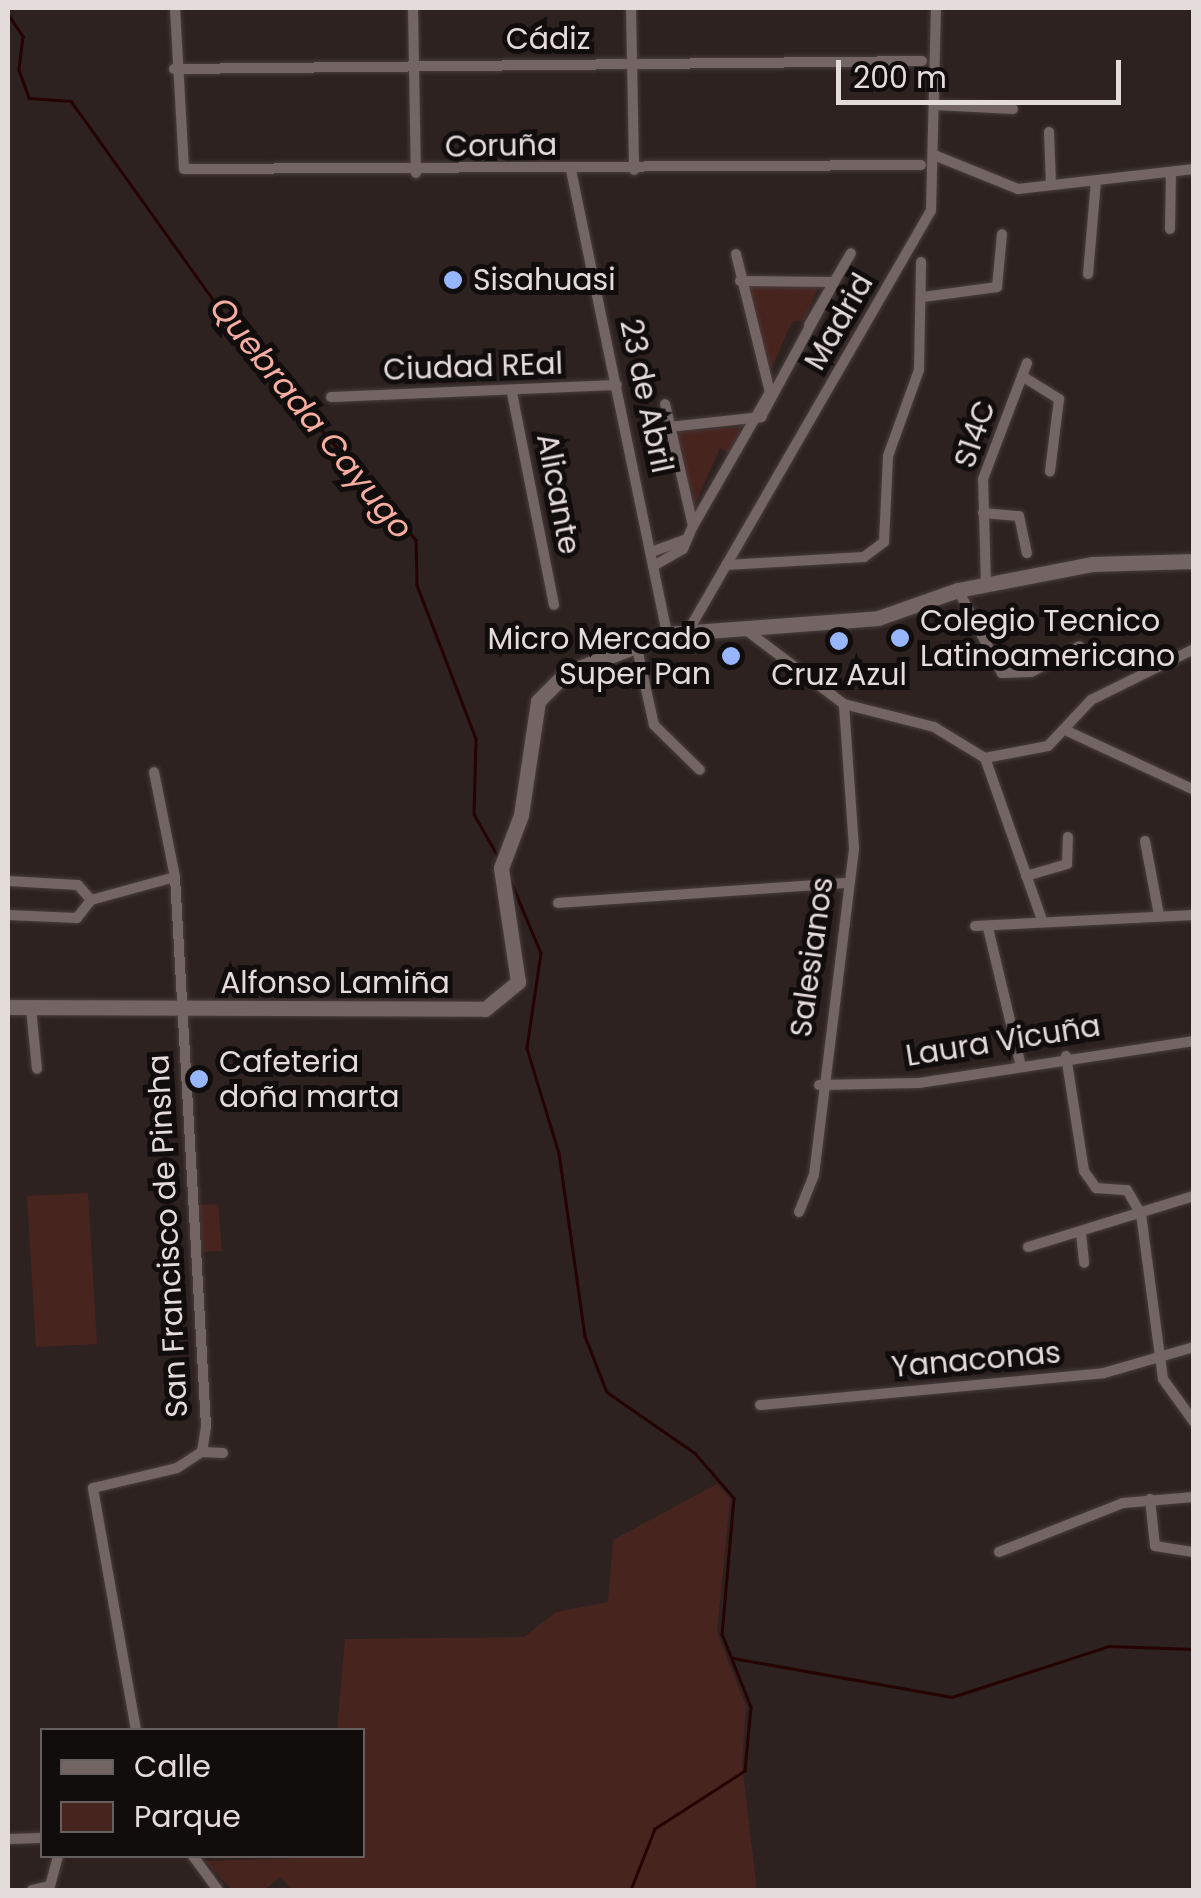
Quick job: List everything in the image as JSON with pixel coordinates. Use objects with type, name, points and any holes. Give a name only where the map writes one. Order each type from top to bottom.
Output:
[{"type":"street","points":[[174,8],[174,68]]},
{"type":"street","points":[[412,8],[416,173]]},
{"type":"street","points":[[631,8],[634,170]]},
{"type":"street","name":"Madrid","points":[[686,634],[927,220],[934,155],[936,8]]},
{"type":"street","name":"Cádiz","points":[[174,68],[922,61]]},
{"type":"street","name":"Coruña","points":[[174,68],[184,169],[416,173],[921,165]]},
{"type":"street","points":[[935,105],[1013,109]]},
{"type":"street","points":[[1049,132],[1051,186]]},
{"type":"street","points":[[934,155],[1011,188],[1194,170]]},
{"type":"street","name":"23 de Abril","points":[[571,170],[657,564],[667,634]]},
{"type":"street","points":[[1170,229],[1171,172]]},
{"type":"street","points":[[1088,274],[1096,181]]},
{"type":"street","points":[[923,297],[997,287],[1002,234]]},
{"type":"street","points":[[657,564],[685,540],[851,253]]},
{"type":"street","points":[[736,254],[770,392]]},
{"type":"street","points":[[726,565],[879,550],[888,456],[919,370],[921,262]]},
{"type":"street","points":[[740,281],[834,282]]},
{"type":"street","name":"S14C","points":[[986,584],[983,479],[1027,362]]},
{"type":"street","points":[[1022,376],[1058,399],[1050,471]]},
{"type":"street","name":"Ciudad REal","points":[[331,397],[617,385]]},
{"type":"street","name":"Alicante","points":[[512,392],[554,604]]},
{"type":"street","points":[[664,404],[693,526]]},
{"type":"street","points":[[670,427],[752,423]]},
{"type":"street","points":[[982,513],[1019,516],[1027,553]]},
{"type":"street","points":[[654,550],[685,540]]},
{"type":"street","name":"Alfonso Lamiña","points":[[8,1008],[395,1015],[501,1003],[520,970],[502,863],[545,688],[636,643],[667,634],[750,633],[878,618],[986,584],[1125,560],[1194,561]]},
{"type":"street","points":[[958,590],[1002,674],[1031,672],[1080,646]]},
{"type":"street","points":[[750,633],[844,704],[934,726],[985,758],[1042,916]]},
{"type":"street","points":[[636,643],[654,725],[700,770]]},
{"type":"street","points":[[985,758],[1048,746],[1091,700],[1194,649]]},
{"type":"street","name":"Salesianos","points":[[799,1212],[814,1175],[819,1084],[848,883],[844,704]]},
{"type":"street","points":[[1066,730],[1194,790]]},
{"type":"street","name":"San Francisco de Pinsha","points":[[136,1728],[93,1488],[164,1472],[202,1452],[175,877],[154,772]]},
{"type":"street","points":[[1026,876],[1067,864],[1068,836]]},
{"type":"street","points":[[1145,841],[1159,915]]},
{"type":"street","points":[[8,914],[77,918],[91,900],[175,877]]},
{"type":"street","points":[[8,881],[78,885],[91,900]]},
{"type":"street","points":[[558,903],[848,883]]},
{"type":"street","points":[[975,926],[988,928],[1042,916],[1194,914]]},
{"type":"street","points":[[988,928],[1020,1062]]},
{"type":"street","points":[[31,1008],[37,1069]]},
{"type":"street","name":"Laura Vicuña","points":[[819,1084],[918,1083],[1020,1062],[1194,1041]]},
{"type":"street","points":[[1066,1056],[1089,1181],[1127,1190],[1141,1214],[1164,1356],[1163,1379],[1194,1422]]},
{"type":"street","points":[[1028,1248],[1194,1196]]},
{"type":"street","points":[[1081,1232],[1084,1263]]},
{"type":"street","name":"Yanaconas","points":[[760,1405],[1104,1373],[1194,1347]]},
{"type":"street","points":[[202,1452],[222,1452]]},
{"type":"street","points":[[999,1552],[1150,1499],[1194,1497]]},
{"type":"street","points":[[1150,1499],[1155,1546],[1194,1552]]},
{"type":"street","points":[[8,1839],[40,1838]]},
{"type":"street","points":[[32,1890],[50,1886],[57,1858]]},
{"type":"street","points":[[194,1858],[218,1890]]},
{"type":"green space","points":[[822,279],[804,320],[792,322],[768,376],[745,282]]},
{"type":"green space","points":[[742,427],[728,453],[720,448],[694,506],[675,431]]},
{"type":"green space","points":[[88,1193],[97,1344],[36,1347],[27,1196]]},
{"type":"green space","points":[[218,1204],[222,1251],[203,1252],[200,1205]]},
{"type":"green space","points":[[717,1484],[730,1499],[717,1632],[746,1706],[742,1765],[757,1890],[292,1890],[281,1877],[264,1890],[232,1890],[205,1861],[365,1858],[365,1728],[337,1728],[345,1639],[524,1637],[556,1612],[608,1602],[613,1540]]},
{"type":"waterway","name":"Quebrada Cayugo","points":[[8,14],[23,36],[19,70],[29,98],[71,101],[228,320],[416,540],[417,585],[476,739],[474,814],[499,858]]},
{"type":"waterway","name":"Quebrada Cayugo","points":[[510,879],[541,953],[527,1048],[559,1153],[585,1336],[607,1392],[695,1453],[734,1498],[722,1634],[751,1707],[745,1771],[655,1829],[631,1890]]},
{"type":"waterway","points":[[733,1658],[952,1697],[1109,1646],[1194,1649]]},
{"type":"place","name":"Sisahuasi","points":[[453,280]]},
{"type":"place","name":"Colegio Tecnico Latinoamericano","points":[[900,638]]},
{"type":"place","name":"Cruz Azul","points":[[839,641]]},
{"type":"place","name":"Micro Mercado Super Pan","points":[[731,656]]},
{"type":"place","name":"Cafeteria doña marta","points":[[199,1079]]}]
